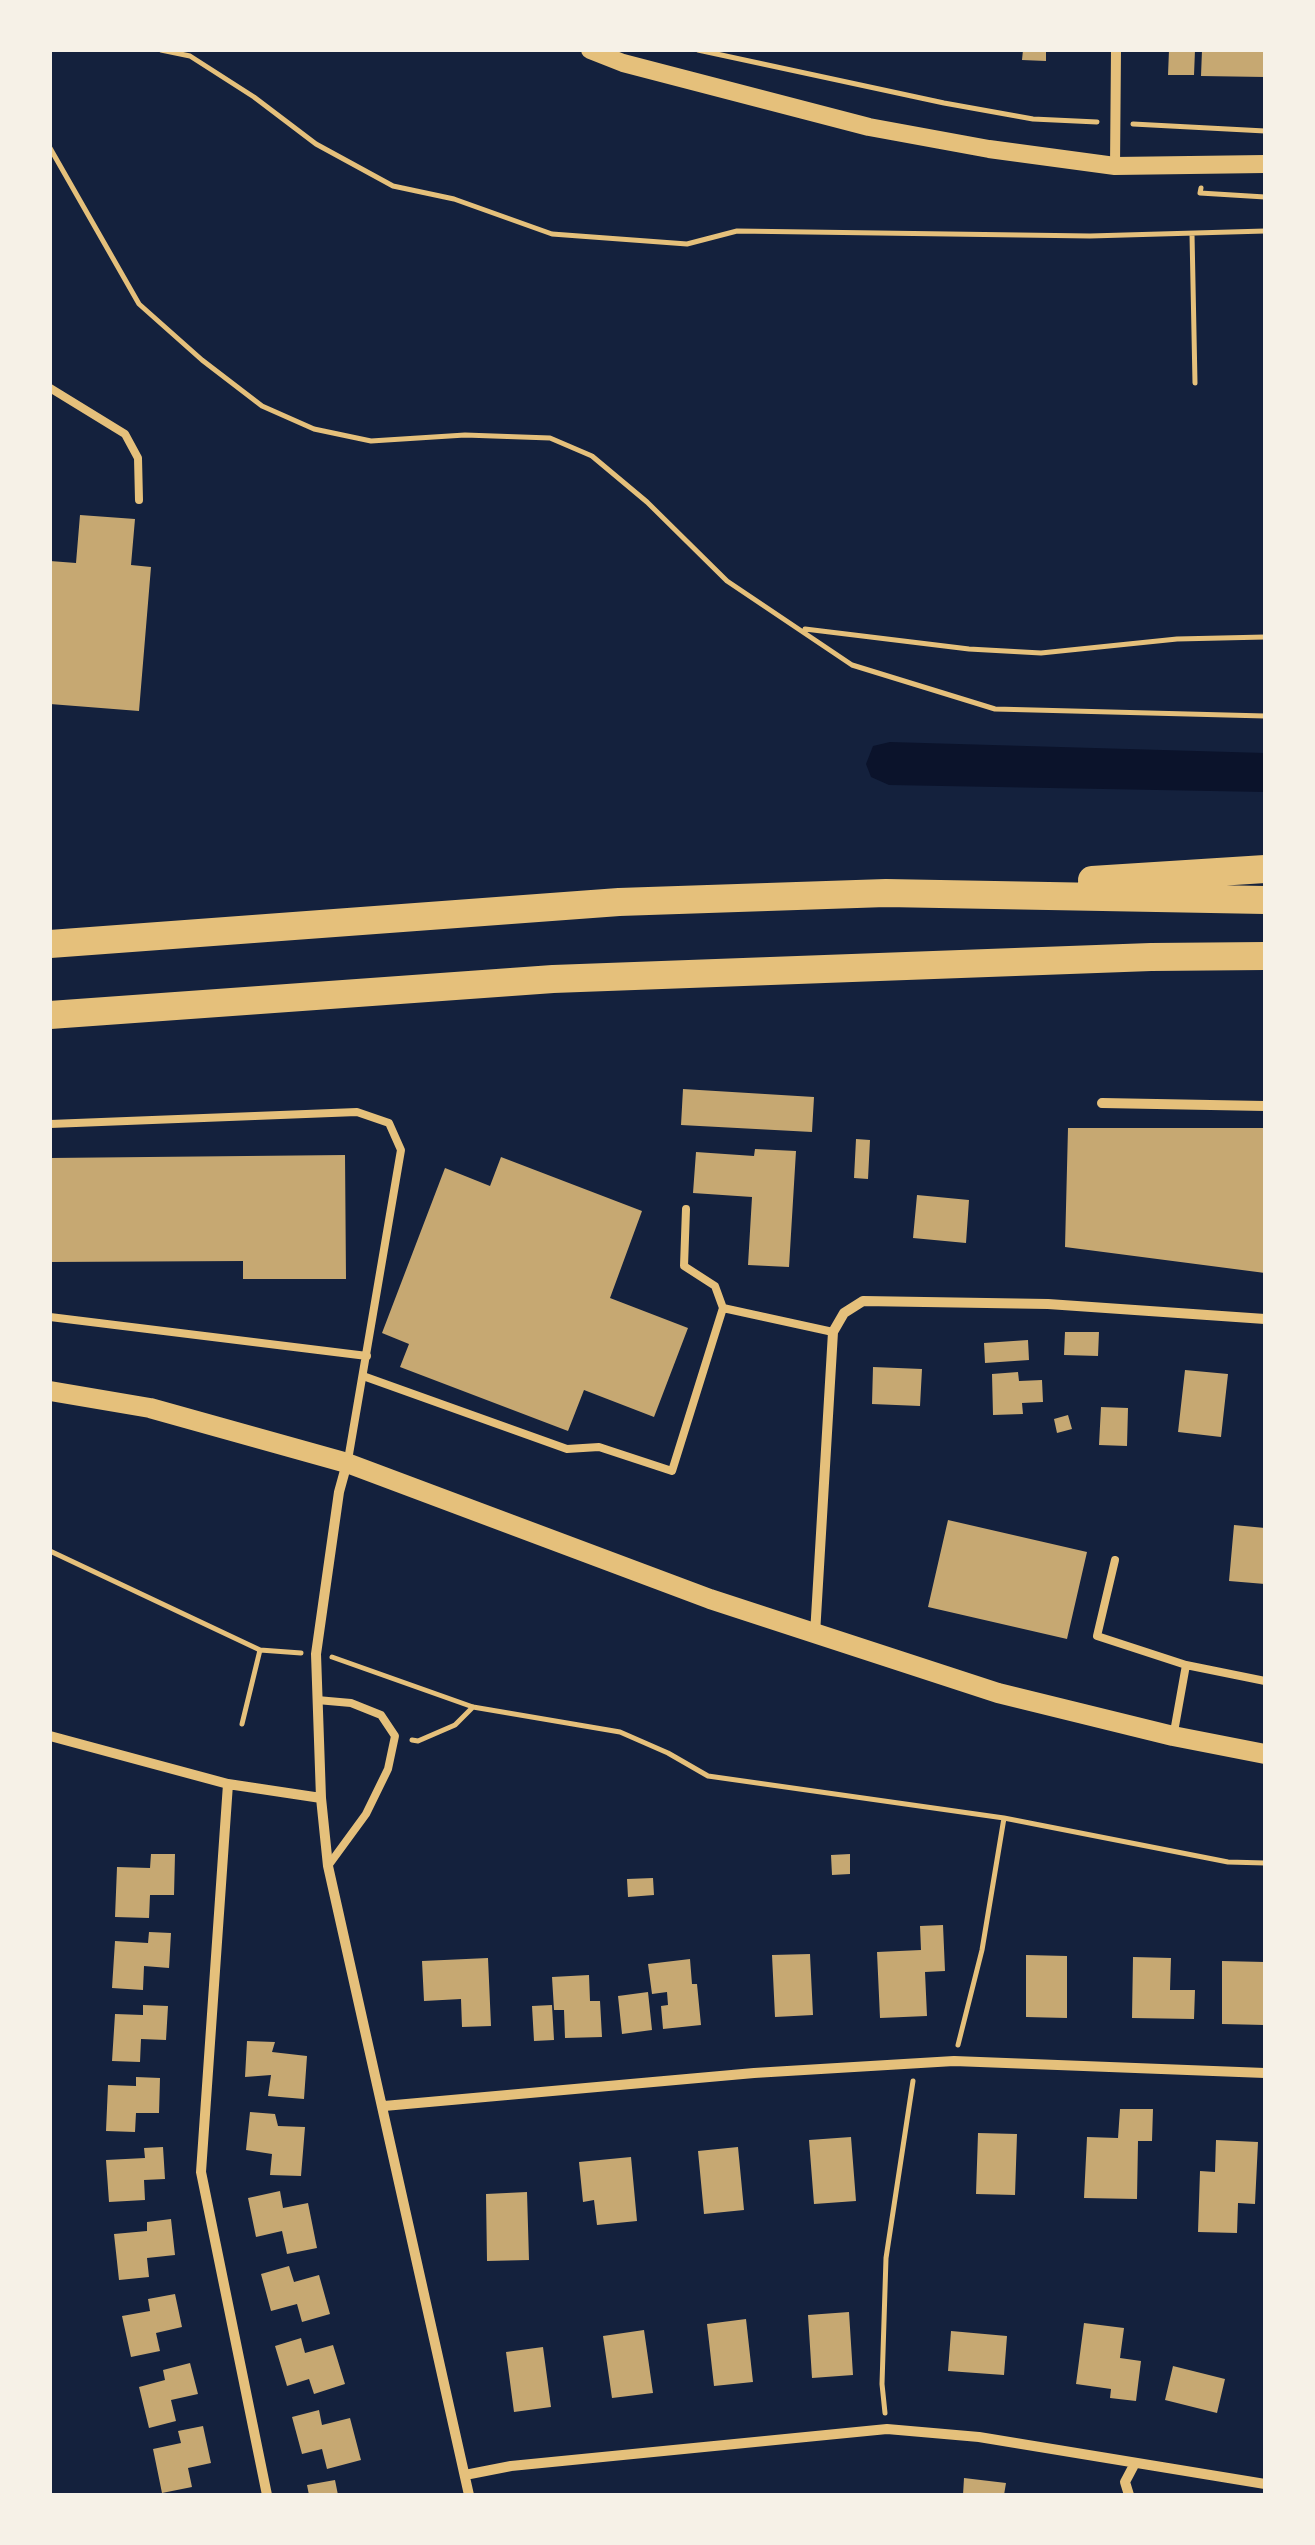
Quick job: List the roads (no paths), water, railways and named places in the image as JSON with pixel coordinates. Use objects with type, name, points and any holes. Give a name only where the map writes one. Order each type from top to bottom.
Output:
[{"type":"highway","points":[[50,944],[619,902],[886,893],[1265,869]]},
{"type":"highway","points":[[886,893],[1265,900]]},
{"type":"highway","points":[[50,1015],[554,979],[1265,956]]},
{"type":"highway","points":[[1151,957],[1265,964]]},
{"type":"main road","points":[[50,1391],[150,1408],[348,1463],[815,1636],[998,1693],[1265,1754]]},
{"type":"street","points":[[590,50],[624,63],[869,128],[988,149],[1114,166],[1265,164]]},
{"type":"street","points":[[1114,166],[1116,50]]},
{"type":"street","points":[[1102,1103],[1265,1106]]},
{"type":"street","points":[[815,1636],[833,1332],[844,1313],[863,1300],[1048,1304],[1265,1319]]},
{"type":"street","points":[[348,1463],[339,1492],[316,1654],[321,1798],[328,1866],[469,2495]]},
{"type":"street","points":[[50,1736],[228,1784],[321,1798]]},
{"type":"street","points":[[228,1784],[201,2172],[267,2495]]},
{"type":"street","points":[[384,2106],[754,2073],[954,2061],[1265,2073]]},
{"type":"street","points":[[465,2475],[511,2466],[886,2429],[979,2437],[1265,2484]]},
{"type":"street","points":[[1129,2495],[1125,2482],[1134,2464]]},
{"type":"lane","points":[[50,388],[125,434],[138,458],[139,500]]},
{"type":"lane","points":[[50,1124],[357,1112],[390,1123],[401,1150],[348,1463]]},
{"type":"lane","points":[[363,1376],[568,1449],[599,1447],[672,1472],[723,1308],[715,1286],[684,1266],[686,1209]]},
{"type":"lane","points":[[723,1308],[833,1332]]},
{"type":"lane","points":[[50,1317],[367,1356]]},
{"type":"lane","points":[[1115,1560],[1098,1636],[1186,1665],[1265,1681]]},
{"type":"lane","points":[[1173,1736],[1186,1665]]},
{"type":"lane","points":[[316,1700],[351,1703],[381,1715],[395,1736],[388,1769],[366,1814],[328,1866]]},
{"type":"water","points":[[890,742],[1265,753],[1265,792],[889,785],[871,777],[866,764],[873,746]]}]
